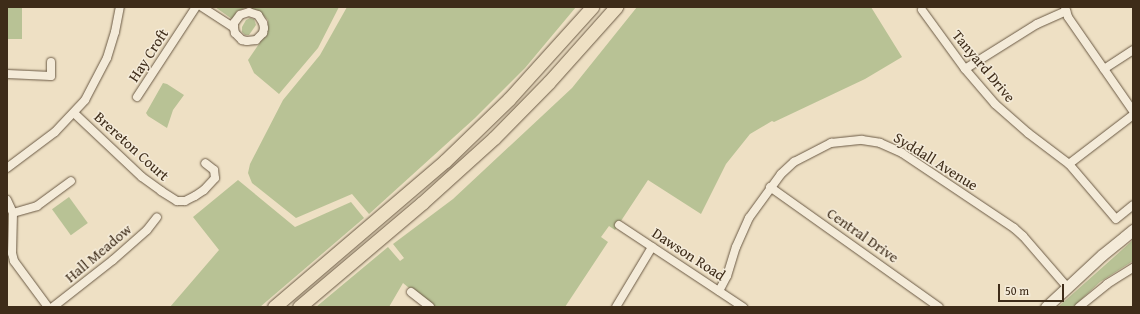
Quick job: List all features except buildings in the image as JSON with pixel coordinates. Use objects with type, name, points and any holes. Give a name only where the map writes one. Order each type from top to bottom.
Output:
[{"type":"highway","points":[[274,307],[445,161],[509,99],[592,7]]},
{"type":"highway","points":[[299,307],[422,203],[494,138],[549,82],[616,7]]},
{"type":"main road","points":[[1046,307],[1133,230]]},
{"type":"street","points":[[7,168],[55,132],[85,100],[103,68],[115,32],[120,7]]},
{"type":"street","name":"Hay Croft","points":[[137,98],[196,7]]},
{"type":"street","points":[[202,7],[234,28]]},
{"type":"street","points":[[965,69],[1037,24],[1065,9],[1068,17],[1133,111]]},
{"type":"street","name":"Tanyard Drive","points":[[922,10],[965,69],[995,104],[1028,133],[1069,164],[1116,219],[1133,205]]},
{"type":"street","points":[[1104,70],[1133,50]]},
{"type":"street","points":[[7,74],[51,76],[51,62]]},
{"type":"street","name":"Brereton Court","points":[[74,113],[142,177],[177,201],[185,201],[195,196],[204,190],[215,178],[214,170],[205,163]]},
{"type":"street","points":[[1069,164],[1133,115]]},
{"type":"street","name":"Syddall Avenue","points":[[718,291],[728,276],[736,247],[750,218],[770,187],[794,162],[831,142],[862,140],[880,143],[902,153],[1014,228],[1023,236],[1067,287]]},
{"type":"street","points":[[13,213],[37,206],[71,181]]},
{"type":"street","name":"Central Drive","points":[[770,187],[939,307]]},
{"type":"street","points":[[7,200],[13,213],[10,254],[48,307]]},
{"type":"street","name":"Hall Meadow","points":[[53,307],[113,260],[147,230],[157,217]]},
{"type":"street","name":"Dawson Road","points":[[619,225],[743,307]]},
{"type":"street","points":[[616,307],[652,247]]},
{"type":"street","points":[[1079,307],[1107,284],[1133,268]]},
{"type":"street","points":[[410,292],[430,307]]},
{"type":"green space","points":[[7,7],[22,7],[22,39],[7,39]]},
{"type":"green space","points":[[215,7],[339,7],[318,48],[279,94],[254,73],[248,60],[267,32],[268,20],[258,10],[245,8],[237,11],[232,19]]},
{"type":"green space","points":[[347,7],[576,7],[525,68],[475,118],[369,214],[352,194],[296,218],[252,183],[248,173],[250,164],[283,100],[320,55]]},
{"type":"green space","points":[[637,7],[871,7],[902,57],[865,79],[774,122],[772,121],[750,134],[726,164],[701,214],[648,180],[615,230],[609,226],[601,237],[608,242],[565,307],[432,307],[403,283],[389,307],[316,307],[388,247],[400,261],[404,258],[393,244],[453,199],[572,88]]},
{"type":"green space","points":[[250,18],[254,19],[256,25],[249,35],[245,35],[242,32],[242,27],[246,20]]},
{"type":"green space","points":[[163,83],[184,95],[173,110],[167,128],[148,116],[146,113]]},
{"type":"green space","points":[[238,180],[295,227],[351,202],[364,218],[260,307],[170,307],[219,250],[193,217]]},
{"type":"green space","points":[[69,197],[88,223],[71,235],[52,209]]},
{"type":"green space","points":[[1133,240],[1133,261],[1100,282],[1073,307],[1058,307]]}]
